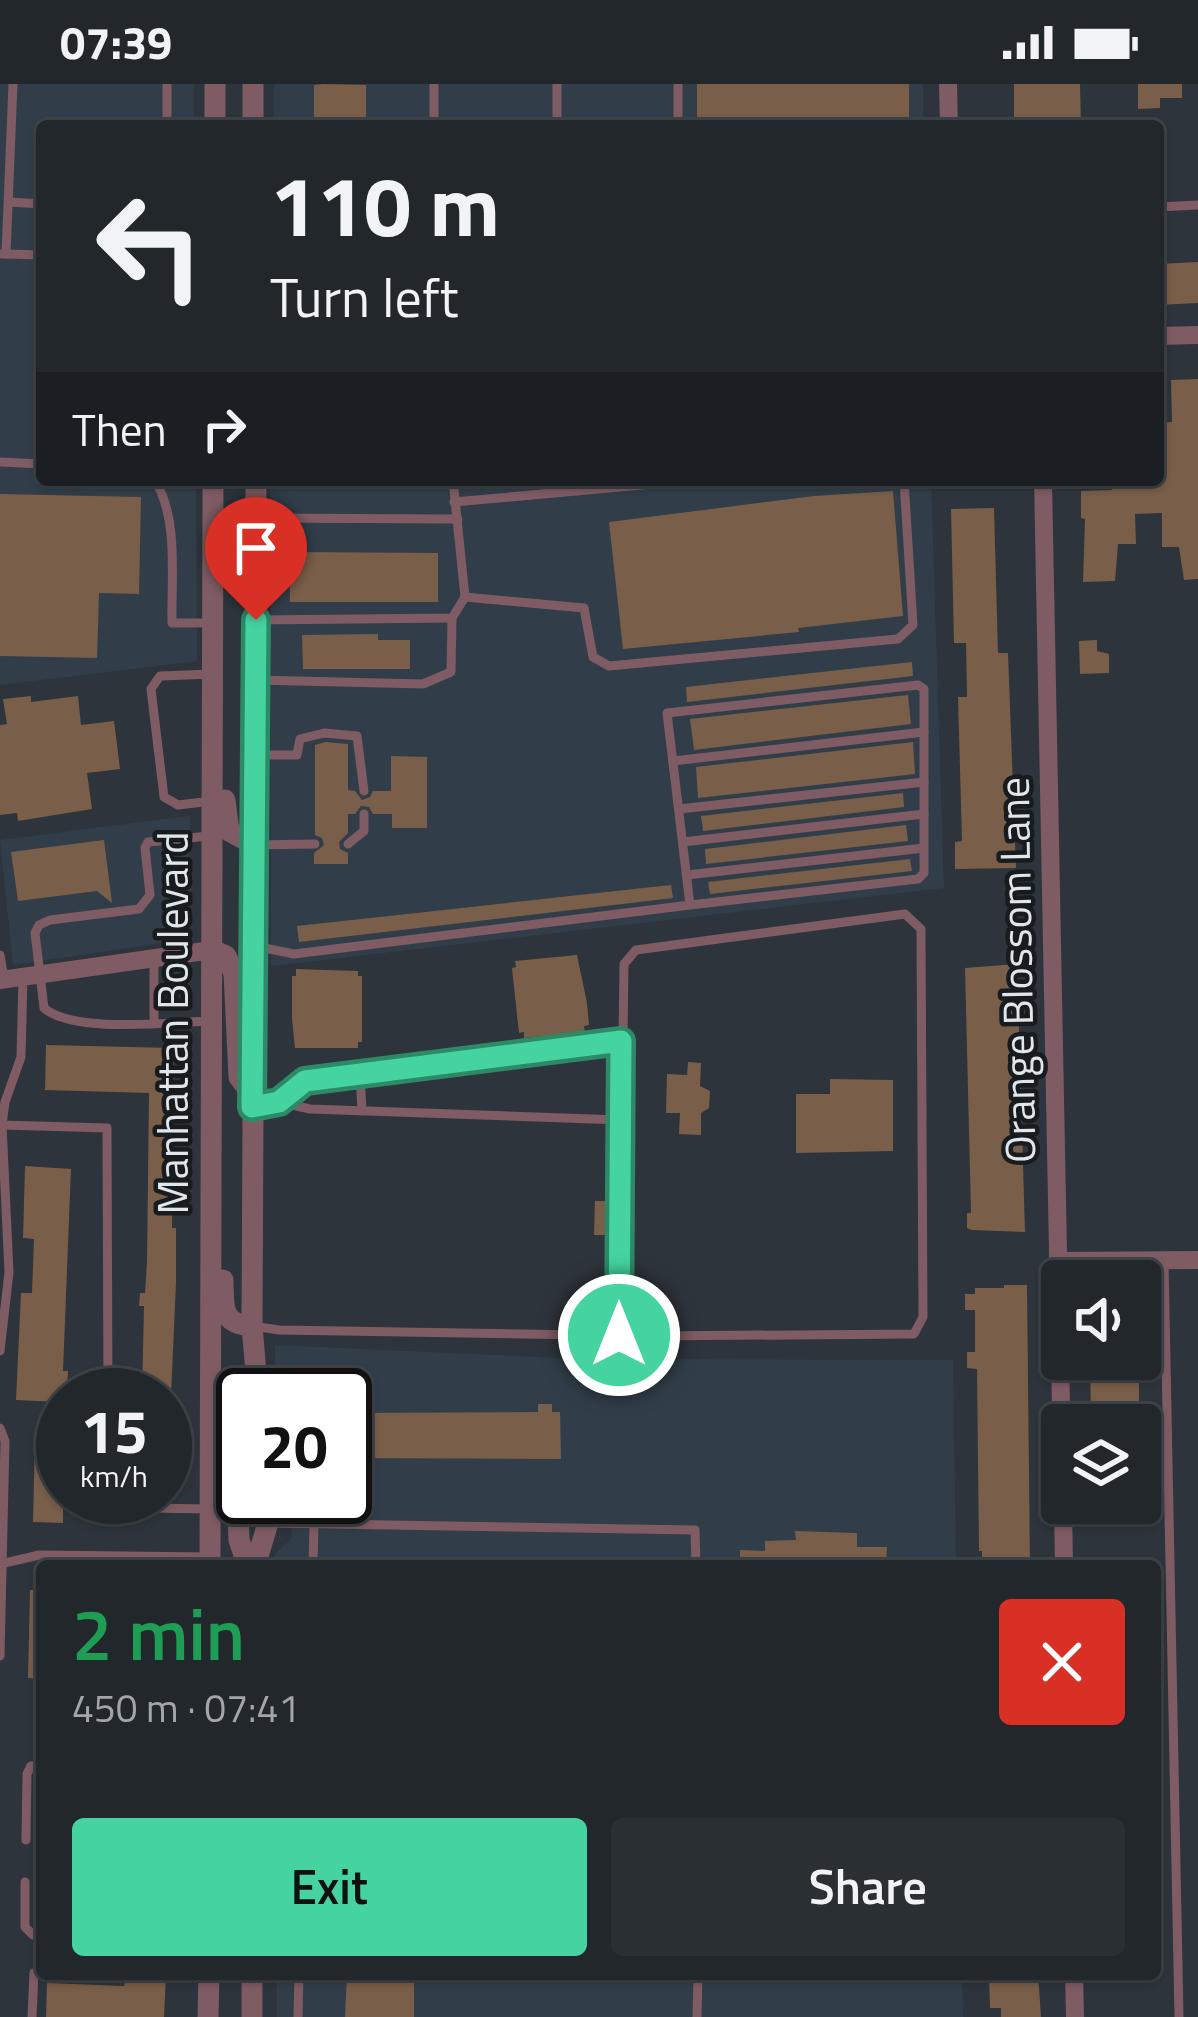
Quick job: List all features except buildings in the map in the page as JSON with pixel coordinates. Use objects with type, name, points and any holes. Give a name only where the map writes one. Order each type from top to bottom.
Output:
[{"type":"street","points":[[215,84],[215,120]]},
{"type":"street","points":[[237,84],[253,104]]},
{"type":"street","points":[[948,84],[949,120]]},
{"type":"street","points":[[1164,336],[1198,335]]},
{"type":"street","name":"Manhattan Boulevard","points":[[210,1560],[213,486]]},
{"type":"street","name":"Manhattan Boulevard","points":[[256,486],[256,1368]]},
{"type":"street","name":"Orange Blossom Lane","points":[[1043,486],[1058,1260]]},
{"type":"street","points":[[213,685],[225,727],[226,825],[236,837],[254,845]]},
{"type":"street","points":[[17,978],[212,950],[226,956],[234,974],[239,1077],[253,1101]]},
{"type":"street","points":[[211,1187],[221,1200],[224,1305],[234,1323],[253,1325]]},
{"type":"street","points":[[1164,1261],[1198,1260]]},
{"type":"street","points":[[211,1439],[224,1431],[235,1440],[239,1540],[249,1560]]},
{"type":"street","points":[[254,1560],[267,1524]]},
{"type":"street","points":[[1063,1524],[1064,1560]]},
{"type":"street","points":[[208,2017],[209,1980]]},
{"type":"street","points":[[252,1980],[252,2017]]},
{"type":"street","points":[[1074,1980],[1075,2017]]},
{"type":"lane","points":[[13,84],[3,254],[36,255]]},
{"type":"lane","points":[[166,120],[167,84]]},
{"type":"lane","points":[[434,84],[434,120]]},
{"type":"lane","points":[[557,84],[557,120]]},
{"type":"lane","points":[[678,84],[678,120]]},
{"type":"lane","points":[[9,202],[36,204]]},
{"type":"lane","points":[[1164,207],[1198,205]]},
{"type":"lane","points":[[0,462],[36,464]]},
{"type":"lane","points":[[158,486],[170,534],[172,623],[213,623]]},
{"type":"lane","points":[[255,680],[423,684],[451,672],[452,618],[465,598],[453,486]]},
{"type":"lane","points":[[561,486],[562,494]]},
{"type":"lane","points":[[454,502],[639,486]]},
{"type":"lane","points":[[465,598],[584,608],[593,657],[609,666],[898,638],[913,625],[904,486]]},
{"type":"lane","points":[[256,518],[458,519]]},
{"type":"lane","points":[[256,620],[452,618]]},
{"type":"lane","points":[[212,801],[178,806],[164,797],[152,689],[160,676],[213,685]]},
{"type":"lane","points":[[254,946],[294,954],[918,879],[925,873],[924,689],[918,685],[667,713],[690,905]]},
{"type":"lane","points":[[674,761],[924,732]]},
{"type":"lane","points":[[255,755],[297,755],[300,739],[324,733],[357,736],[364,790]]},
{"type":"lane","points":[[679,809],[924,782]]},
{"type":"lane","points":[[348,844],[364,832],[364,814]]},
{"type":"lane","points":[[683,842],[924,814]]},
{"type":"lane","points":[[0,1351],[9,1272],[2,1125],[21,1057],[17,978],[35,933],[50,920],[140,910],[149,895],[148,842],[212,836]]},
{"type":"lane","points":[[254,845],[314,844]]},
{"type":"lane","points":[[687,874],[924,848]]},
{"type":"lane","points":[[253,1325],[279,1330],[619,1335],[914,1334],[923,1317],[921,929],[904,914],[636,950],[624,964],[619,1335]]},
{"type":"lane","points":[[0,955],[55,1018],[212,1022]]},
{"type":"lane","points":[[154,958],[154,1022]]},
{"type":"lane","points":[[279,1102],[305,1081],[621,1041]]},
{"type":"lane","points":[[360,1074],[362,1111]]},
{"type":"lane","points":[[253,1101],[310,1109],[620,1120]]},
{"type":"lane","points":[[2,1125],[107,1129],[108,1368]]},
{"type":"lane","points":[[1164,1261],[1179,2017]]},
{"type":"lane","points":[[0,1428],[5,1442],[0,1656]]},
{"type":"lane","points":[[192,1506],[210,1508]]},
{"type":"lane","points":[[313,1560],[314,1524]]},
{"type":"lane","points":[[372,1524],[695,1529],[696,1560]]},
{"type":"lane","points":[[1,1564],[39,1555],[161,1560]]},
{"type":"lane","points":[[26,1840],[27,1774],[36,1766]]},
{"type":"lane","points":[[25,1882],[25,1927],[36,1935]]},
{"type":"lane","points":[[32,2017],[36,1973]]},
{"type":"lane","points":[[298,2017],[299,1980]]},
{"type":"lane","points":[[698,1980],[698,2017]]},
{"type":"shaded area","points":[[0,84],[194,84],[194,120],[36,120],[36,486],[196,486],[197,661],[0,685]]},
{"type":"shaded area","points":[[274,84],[923,84],[923,120],[274,120]]},
{"type":"shaded area","points":[[270,486],[931,486],[944,888],[271,966]]},
{"type":"shaded area","points":[[190,816],[191,916],[182,940],[13,965],[0,840]]},
{"type":"shaded area","points":[[275,1345],[582,1359],[953,1360],[956,1560],[275,1560],[275,1554],[292,1538],[290,1524],[372,1524],[372,1368],[275,1368]]},
{"type":"shaded area","points":[[277,1980],[962,1980],[963,2017],[277,2017]]},
{"type":"route","points":[[256,620],[252,1107],[279,1102],[305,1081],[621,1041],[619,1335]]}]
